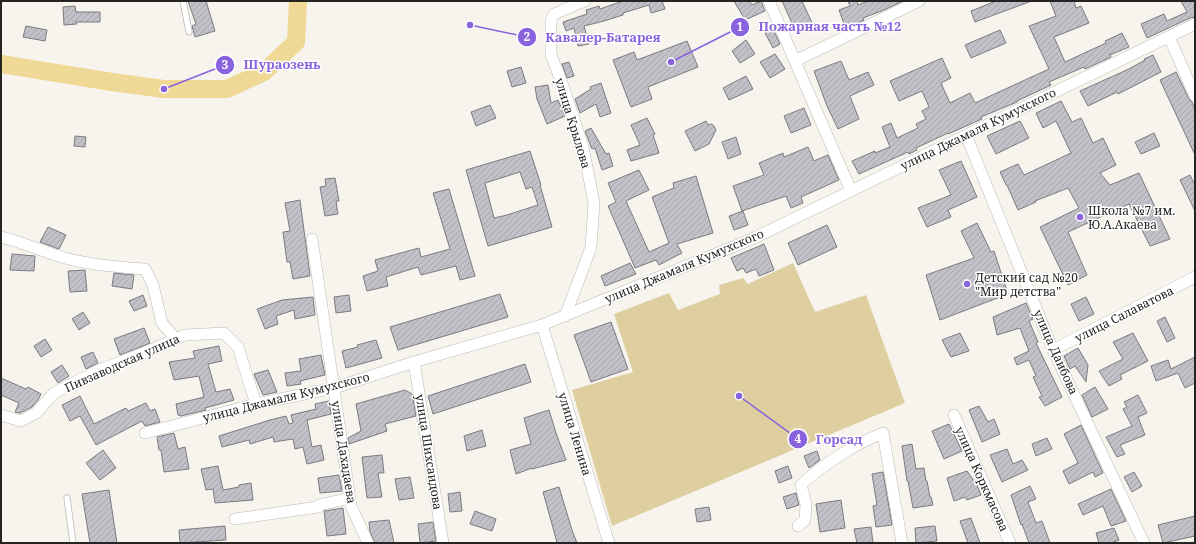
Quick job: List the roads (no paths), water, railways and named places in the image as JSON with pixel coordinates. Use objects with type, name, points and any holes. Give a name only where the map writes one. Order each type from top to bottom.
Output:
[{"type":"street","name":"улица Крылова","points":[[565,316],[591,247],[594,204],[583,147],[551,55],[551,21],[554,14],[585,1]]},
{"type":"street","points":[[769,1],[850,191]]},
{"type":"street","points":[[795,62],[919,1]]},
{"type":"street","name":"улица Джамаля Кумухского","points":[[145,433],[256,404],[334,388],[414,362],[542,325],[752,240],[1195,24]]},
{"type":"street","points":[[1169,36],[1195,96]]},
{"type":"street","name":"улица Даибова","points":[[966,135],[1053,350],[1144,543]]},
{"type":"street","points":[[1,237],[18,241],[65,258],[105,266],[145,269],[153,285],[162,323],[176,339]]},
{"type":"street","name":"улица Дахадаева","points":[[312,239],[351,506],[368,543]]},
{"type":"street","name":"улица Салаватова","points":[[1053,350],[1195,277]]},
{"type":"street","name":"улица Ленина","points":[[542,325],[608,543]]},
{"type":"street","name":"Пивзаводская улица","points":[[1,415],[21,421],[36,413],[54,393],[97,371],[185,335],[224,333],[238,347],[256,404]]},
{"type":"street","name":"улица Шихсаидова","points":[[414,362],[443,543]]},
{"type":"street","name":"улица Коркмасова","points":[[954,415],[1010,543]]},
{"type":"street","points":[[798,526],[805,520],[806,504],[801,485],[812,475],[864,441],[883,433],[902,543]]},
{"type":"street","points":[[235,520],[318,507],[319,505],[350,498]]},
{"type":"lane","points":[[183,1],[189,32]]},
{"type":"lane","points":[[67,498],[73,543]]},
{"type":"waterway","points":[[1,64],[164,89],[227,89],[264,72],[296,42],[298,1]]},
{"type":"place","name":"Кавалер-Батарея","points":[[470,25]]},
{"type":"place","name":"Пожарная часть №12","points":[[671,62]]},
{"type":"place","name":"Шураозень","points":[[164,89]]},
{"type":"place","name":"Школа №7 им. Ю.А.Акаева","points":[[1080,217]]},
{"type":"place","name":"Детский сад №20 \"Мир детства\"","points":[[967,284]]},
{"type":"place","name":"Горсад","points":[[739,396]]}]
